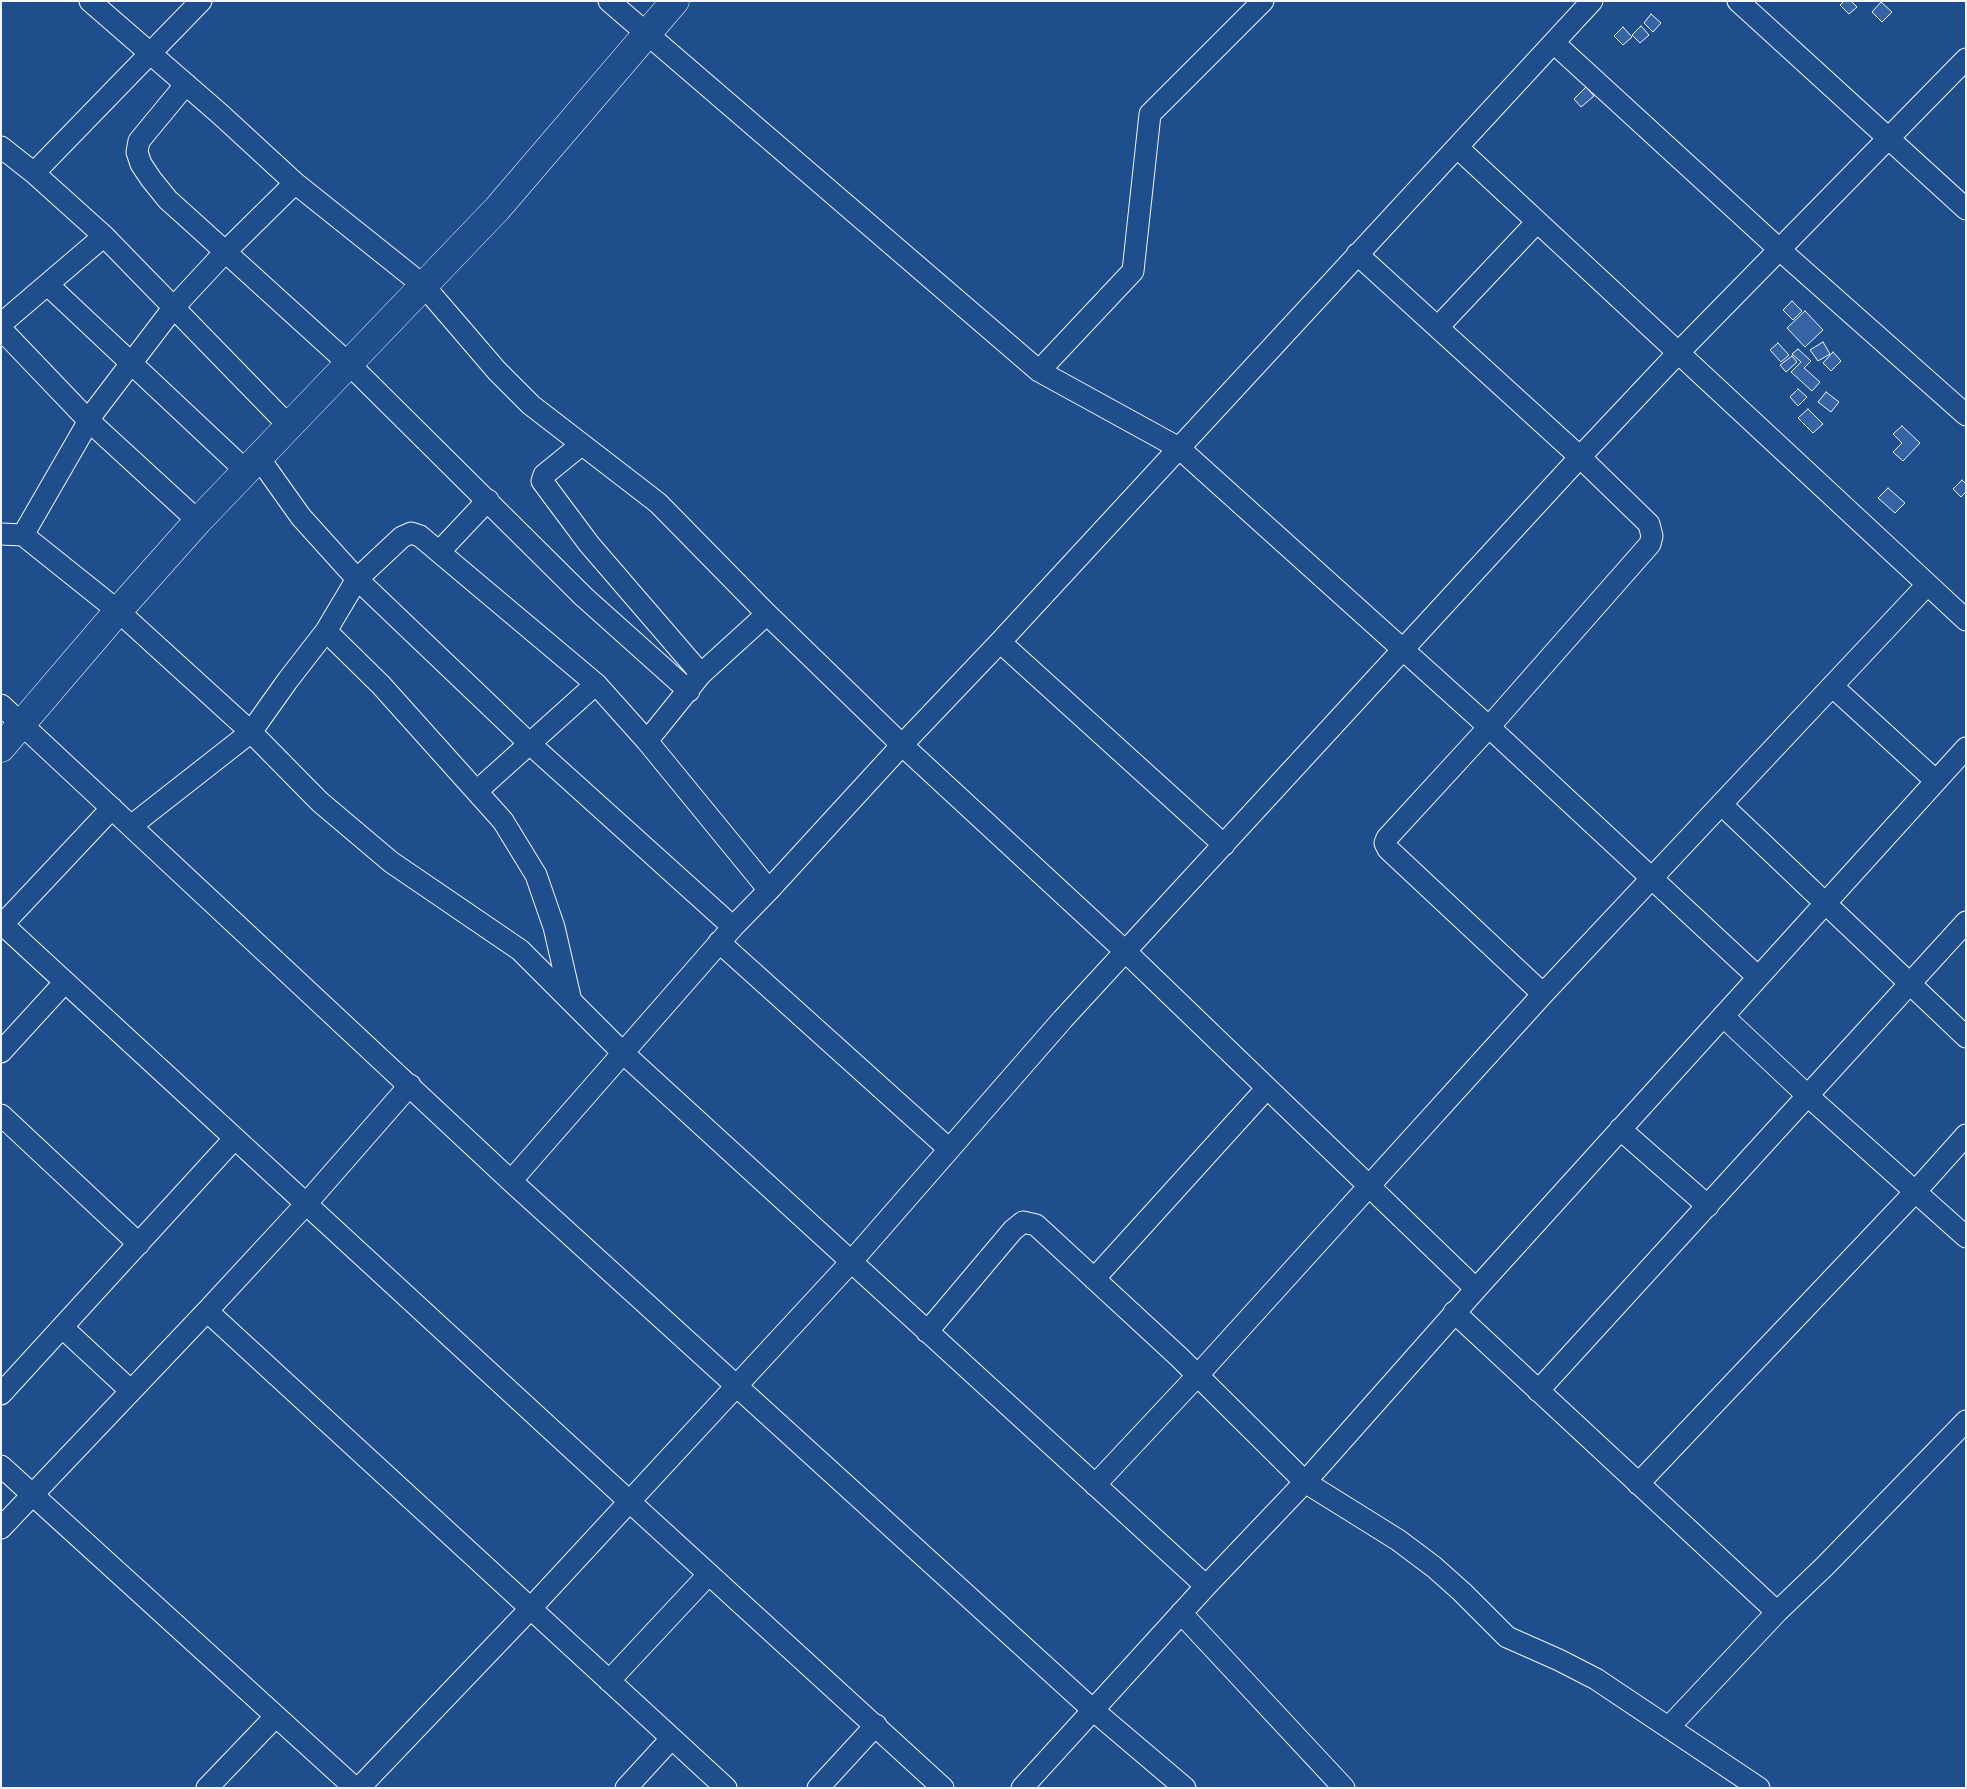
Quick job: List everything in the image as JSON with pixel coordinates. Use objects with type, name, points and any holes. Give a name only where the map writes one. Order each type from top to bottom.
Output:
[{"type":"main road","points":[[1,748],[198,521],[497,209],[676,1]]},
{"type":"street","points":[[90,1],[186,84],[295,183],[424,286],[497,371],[530,405],[658,503],[767,614],[902,745],[1126,952],[1476,1289]]},
{"type":"street","points":[[34,173],[151,55],[201,1]]},
{"type":"street","points":[[609,1],[1039,371],[1179,448],[1489,727],[1604,836],[1653,878],[1758,977]]},
{"type":"street","points":[[1039,371],[1133,271],[1150,114],[1263,1]]},
{"type":"street","points":[[511,1181],[726,934],[1000,642],[1592,1]]},
{"type":"street","points":[[1738,1],[1888,140],[1966,209]]},
{"type":"street","points":[[1554,43],[1780,250],[1966,415]]},
{"type":"street","points":[[359,1788],[531,1608],[851,1262],[1032,1054],[1580,457],[1678,353],[1966,60]]},
{"type":"street","points":[[186,84],[139,141],[137,152],[141,164],[168,200],[349,364],[584,597],[695,682]]},
{"type":"street","points":[[1,147],[34,173],[104,236],[290,427]]},
{"type":"street","points":[[1458,148],[1966,620]]},
{"type":"street","points":[[23,535],[89,421],[174,307],[226,251],[295,183]]},
{"type":"street","points":[[1438,327],[1537,222]]},
{"type":"street","points":[[1,324],[104,236]]},
{"type":"street","points":[[1357,254],[1580,457],[1649,524],[1652,536],[1650,544],[1385,843],[1388,849],[1543,994]]},
{"type":"street","points":[[48,285],[132,363],[252,464],[357,579],[949,1149]]},
{"type":"street","points":[[1,329],[89,421],[198,521]]},
{"type":"street","points":[[581,445],[544,475],[542,481],[695,682]]},
{"type":"street","points":[[439,552],[488,500]]},
{"type":"street","points":[[131,826],[251,732],[326,631],[357,579],[402,537],[411,533],[420,536],[596,684],[647,741],[769,890]]},
{"type":"street","points":[[1,534],[23,535],[118,611],[251,732],[320,802],[391,862],[511,944],[622,1052],[1206,1586]]},
{"type":"street","points":[[1095,1485],[1197,1376],[1543,994],[1927,585]]},
{"type":"street","points":[[647,741],[695,682],[767,614]]},
{"type":"street","points":[[326,631],[381,685],[503,821],[536,874],[554,927],[572,1002]]},
{"type":"street","points":[[1000,642],[1224,844]]},
{"type":"street","points":[[477,791],[596,684]]},
{"type":"street","points":[[1832,686],[1936,781]]},
{"type":"street","points":[[1,705],[511,1181],[1093,1710],[1185,1788]]},
{"type":"street","points":[[1022,1788],[1181,1613],[1305,1482],[1454,1312],[1966,748]]},
{"type":"street","points":[[1722,805],[1966,1037]]},
{"type":"street","points":[[112,808],[2,924],[943,1788]]},
{"type":"street","points":[[1538,1391],[1966,922]]},
{"type":"street","points":[[1,1052],[65,982]]},
{"type":"street","points":[[1723,1016],[1808,1096],[1966,1237]]},
{"type":"street","points":[[1,1528],[306,1204],[410,1085]]},
{"type":"street","points":[[1094,1278],[1267,1088]]},
{"type":"street","points":[[1,1115],[139,1244]]},
{"type":"street","points":[[1620,1129],[1708,1206]]},
{"type":"street","points":[[1638,1484],[1966,1135]]},
{"type":"street","points":[[1,1394],[234,1139]]},
{"type":"street","points":[[927,1332],[1013,1230],[1023,1222],[1036,1225],[1197,1376],[1305,1482],[1398,1540],[1434,1567],[1507,1637],[1596,1679],[1759,1788]]},
{"type":"street","points":[[207,1311],[726,1788]]},
{"type":"street","points":[[1454,1312],[1638,1484],[1725,1562],[1776,1612]]},
{"type":"street","points":[[62,1328],[131,1391]]},
{"type":"street","points":[[1669,1727],[1776,1612],[1963,1429]]},
{"type":"street","points":[[1,1466],[354,1788]]},
{"type":"street","points":[[609,1681],[709,1574]]},
{"type":"street","points":[[1181,1613],[1344,1788]]},
{"type":"street","points":[[207,1788],[276,1716]]},
{"type":"street","points":[[818,1788],[876,1725]]},
{"type":"street","points":[[626,1788],[671,1739]]},
{"type":"building","points":[[1844,1],[1851,1],[1857,7],[1849,14],[1840,5]]},
{"type":"building","points":[[1881,2],[1892,12],[1882,22],[1872,12]]},
{"type":"building","points":[[1651,14],[1661,23],[1653,32],[1644,23]]},
{"type":"building","points":[[1641,26],[1649,35],[1640,43],[1632,35]]},
{"type":"building","points":[[1623,27],[1632,37],[1623,45],[1614,36]]},
{"type":"building","points":[[1586,87],[1594,96],[1581,107],[1574,99]]},
{"type":"building","points":[[1792,301],[1802,311],[1793,320],[1783,310]]},
{"type":"building","points":[[1805,311],[1823,330],[1805,347],[1787,328]]},
{"type":"building","points":[[1823,342],[1830,354],[1818,361],[1810,350]]},
{"type":"building","points":[[1778,343],[1789,355],[1781,362],[1770,350]]},
{"type":"building","points":[[1798,349],[1811,361],[1804,368],[1820,382],[1812,391],[1791,372],[1801,362],[1792,354]]},
{"type":"building","points":[[1833,352],[1841,361],[1831,371],[1823,363]]},
{"type":"building","points":[[1792,356],[1797,362],[1786,372],[1780,365]]},
{"type":"building","points":[[1798,389],[1807,397],[1798,406],[1790,397]]},
{"type":"building","points":[[1826,392],[1839,402],[1831,412],[1818,402]]},
{"type":"building","points":[[1808,409],[1823,424],[1813,433],[1798,418]]},
{"type":"building","points":[[1902,426],[1920,443],[1903,461],[1893,452],[1902,443],[1893,434]]},
{"type":"building","points":[[1962,480],[1966,484],[1966,492],[1961,497],[1953,489]]},
{"type":"building","points":[[1888,488],[1905,503],[1895,513],[1878,498]]}]
